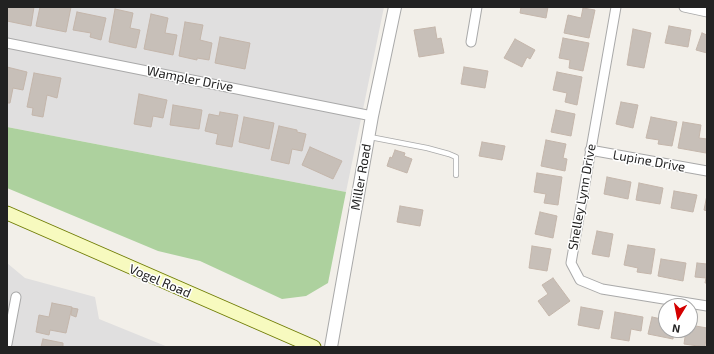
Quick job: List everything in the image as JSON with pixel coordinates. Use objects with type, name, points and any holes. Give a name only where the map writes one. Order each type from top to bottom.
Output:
[{"type":"main road","name":"Vogel Road","points":[[7,213],[314,347]]},
{"type":"street","name":"Miller Road","points":[[331,347],[368,137],[394,7]]},
{"type":"street","points":[[471,42],[477,7]]},
{"type":"street","name":"Shelley Lynn Drive","points":[[616,7],[571,263],[580,280],[602,289],[707,306]]},
{"type":"street","points":[[684,7],[707,12]]},
{"type":"street","name":"Wampler Drive","points":[[7,43],[372,116]]},
{"type":"street","name":"Lupine Drive","points":[[590,150],[707,171]]},
{"type":"street","points":[[7,344],[16,298]]},
{"type":"lane","points":[[368,137],[427,148],[456,157],[456,175]]},
{"type":"shaded area","points":[[7,7],[384,7],[346,192],[7,127]]},
{"type":"shaded area","points":[[7,263],[25,278],[95,297],[99,319],[168,347],[7,347]]},
{"type":"green space","points":[[7,127],[346,192],[328,283],[306,296],[282,299],[200,261],[158,251],[7,188]]},
{"type":"building","points":[[7,7],[34,7],[31,26],[7,21]]},
{"type":"building","points":[[40,7],[71,7],[66,32],[36,26]]},
{"type":"building","points":[[521,7],[548,7],[546,18],[520,13]]},
{"type":"building","points":[[583,8],[595,10],[589,38],[564,33],[568,15],[581,18]]},
{"type":"building","points":[[115,9],[133,13],[130,28],[140,30],[136,48],[109,42]]},
{"type":"building","points":[[77,12],[106,18],[101,40],[90,37],[91,33],[73,30]]},
{"type":"building","points":[[151,14],[168,18],[165,33],[177,35],[173,55],[144,49]]},
{"type":"building","points":[[185,22],[203,25],[200,40],[212,43],[209,60],[197,58],[197,60],[179,56]]},
{"type":"building","points":[[669,26],[691,30],[688,47],[665,43]]},
{"type":"building","points":[[435,27],[437,39],[441,38],[444,53],[419,57],[414,30]]},
{"type":"building","points":[[633,29],[651,33],[644,68],[627,65]]},
{"type":"building","points":[[702,33],[707,35],[707,53],[696,50]]},
{"type":"building","points":[[220,37],[250,43],[245,69],[215,63]]},
{"type":"building","points":[[563,38],[589,43],[583,71],[569,68],[570,60],[559,58]]},
{"type":"building","points":[[515,39],[535,50],[530,59],[527,57],[522,67],[504,58]]},
{"type":"building","points":[[7,67],[27,72],[23,90],[13,88],[10,103],[7,103]]},
{"type":"building","points":[[464,67],[488,71],[485,88],[461,84]]},
{"type":"building","points":[[557,72],[582,77],[577,105],[565,102],[567,93],[553,90]]},
{"type":"building","points":[[34,73],[61,78],[57,98],[47,95],[43,117],[32,115],[33,108],[27,107]]},
{"type":"building","points":[[139,94],[167,100],[163,118],[153,116],[151,127],[134,124]]},
{"type":"building","points":[[621,102],[638,105],[633,128],[616,124]]},
{"type":"building","points":[[173,105],[202,110],[199,129],[170,125]]},
{"type":"building","points":[[556,110],[575,114],[571,136],[551,132]]},
{"type":"building","points":[[220,112],[238,115],[232,147],[216,144],[218,134],[205,131],[209,114],[219,116]]},
{"type":"building","points":[[244,117],[274,123],[269,149],[239,142]]},
{"type":"building","points":[[651,117],[677,122],[672,146],[658,144],[659,140],[646,138]]},
{"type":"building","points":[[683,122],[701,125],[699,138],[707,139],[706,153],[678,148]]},
{"type":"building","points":[[279,126],[297,130],[297,132],[306,134],[302,151],[292,149],[289,164],[271,160]]},
{"type":"building","points":[[546,140],[566,144],[563,158],[567,159],[565,171],[541,166]]},
{"type":"building","points":[[482,142],[505,146],[502,160],[479,156]]},
{"type":"building","points":[[310,147],[342,161],[333,179],[302,165]]},
{"type":"building","points":[[395,150],[405,153],[404,156],[412,159],[407,173],[387,166],[390,157],[392,158]]},
{"type":"building","points":[[537,173],[562,177],[558,205],[544,203],[546,194],[534,192]]},
{"type":"building","points":[[607,177],[631,182],[628,199],[604,194]]},
{"type":"building","points":[[639,183],[663,188],[660,204],[636,200]]},
{"type":"building","points":[[674,191],[697,195],[693,212],[671,208]]},
{"type":"building","points":[[707,195],[707,211],[704,210]]},
{"type":"building","points":[[400,206],[423,210],[420,226],[397,222]]},
{"type":"building","points":[[540,212],[557,216],[553,238],[535,234]]},
{"type":"building","points":[[597,231],[613,234],[609,257],[592,254]]},
{"type":"building","points":[[628,245],[655,249],[651,274],[637,272],[638,268],[624,265]]},
{"type":"building","points":[[532,246],[551,249],[547,271],[529,268]]},
{"type":"building","points":[[661,259],[686,263],[683,281],[658,276]]},
{"type":"building","points":[[697,263],[707,264],[707,283],[705,283],[706,278],[695,277]]},
{"type":"building","points":[[553,278],[570,301],[549,316],[538,301],[548,294],[542,285]]},
{"type":"building","points":[[52,303],[72,307],[66,333],[50,330],[49,335],[36,332],[39,315],[49,317]]},
{"type":"building","points":[[581,307],[603,311],[599,329],[578,325]]},
{"type":"building","points":[[72,308],[78,309],[76,317],[71,315]]},
{"type":"building","points":[[615,312],[643,317],[641,331],[631,329],[629,341],[611,338]]},
{"type":"building","points":[[652,317],[658,318],[658,336],[648,334]]},
{"type":"building","points":[[698,326],[707,328],[705,347],[684,344],[685,338],[698,338]]},
{"type":"building","points":[[43,339],[63,343],[63,347],[41,347]]}]
